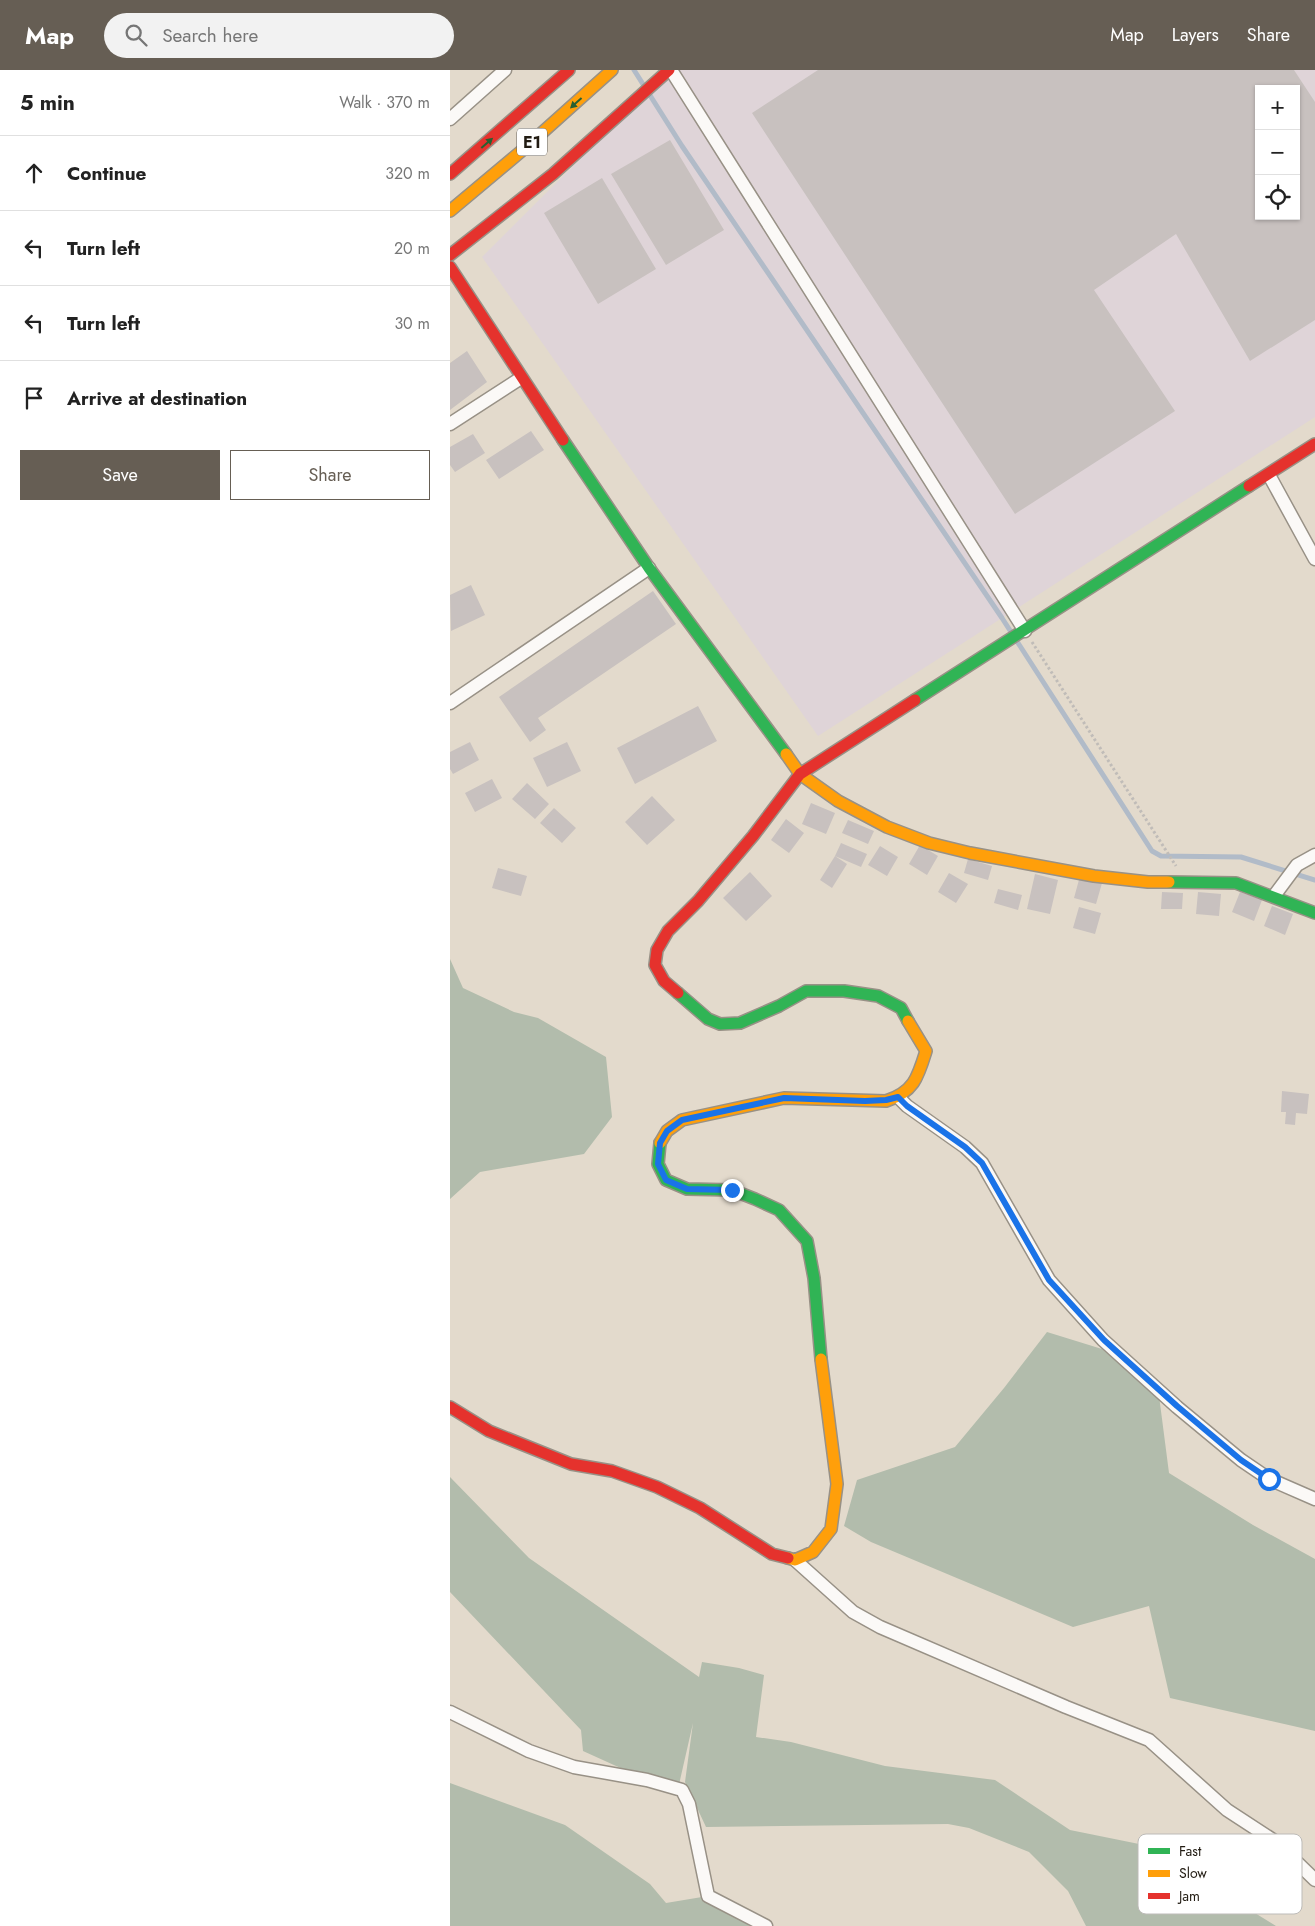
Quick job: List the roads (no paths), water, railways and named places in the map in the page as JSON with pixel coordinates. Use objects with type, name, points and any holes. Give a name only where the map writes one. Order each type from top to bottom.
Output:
[{"type":"main road","name":"E1","points":[[450,174],[569,70]]},
{"type":"main road","name":"E1","points":[[450,211],[525,148],[612,70]]},
{"type":"main road","points":[[450,256],[553,174],[670,70]]},
{"type":"main road","points":[[450,267],[521,378],[649,568],[800,774],[838,801],[887,827],[929,843],[970,853],[1094,876],[1148,882],[1236,883],[1278,892],[1315,913]]},
{"type":"main road","points":[[450,1407],[489,1432],[570,1464],[612,1471],[657,1487],[700,1508],[772,1554],[795,1560],[813,1552],[831,1529],[837,1484],[817,1328],[814,1278],[807,1241],[779,1210],[756,1199],[732,1190],[687,1189],[666,1180],[658,1164],[660,1143],[667,1131],[682,1120],[784,1098],[872,1101],[898,1097],[916,1079],[926,1051],[901,1008],[878,996],[844,991],[806,991],[779,1006],[740,1023],[720,1024],[708,1019],[664,981],[655,965],[657,950],[668,931],[698,901],[753,836],[800,774],[1025,632],[1315,444]]},
{"type":"street","points":[[450,119],[505,70]]},
{"type":"street","points":[[670,70],[1025,632]]},
{"type":"street","points":[[450,424],[521,378]]},
{"type":"street","points":[[1269,475],[1315,559]]},
{"type":"street","points":[[450,703],[649,568]]},
{"type":"street","points":[[1278,892],[1297,865],[1315,855]]},
{"type":"street","points":[[898,1097],[907,1106],[965,1147],[982,1163],[1049,1280],[1104,1340],[1177,1406],[1241,1460],[1269,1479],[1315,1499]]},
{"type":"street","points":[[795,1560],[853,1612],[880,1628],[1149,1740],[1227,1810],[1264,1834]]},
{"type":"street","points":[[450,1712],[529,1751],[574,1767],[647,1780],[682,1790],[689,1804],[708,1896],[766,1926]]},
{"type":"street","points":[[1302,1867],[1315,1880]]},
{"type":"waterway","points":[[634,70],[682,146],[1002,618],[1152,851],[1161,856],[1241,857],[1315,880]]}]
